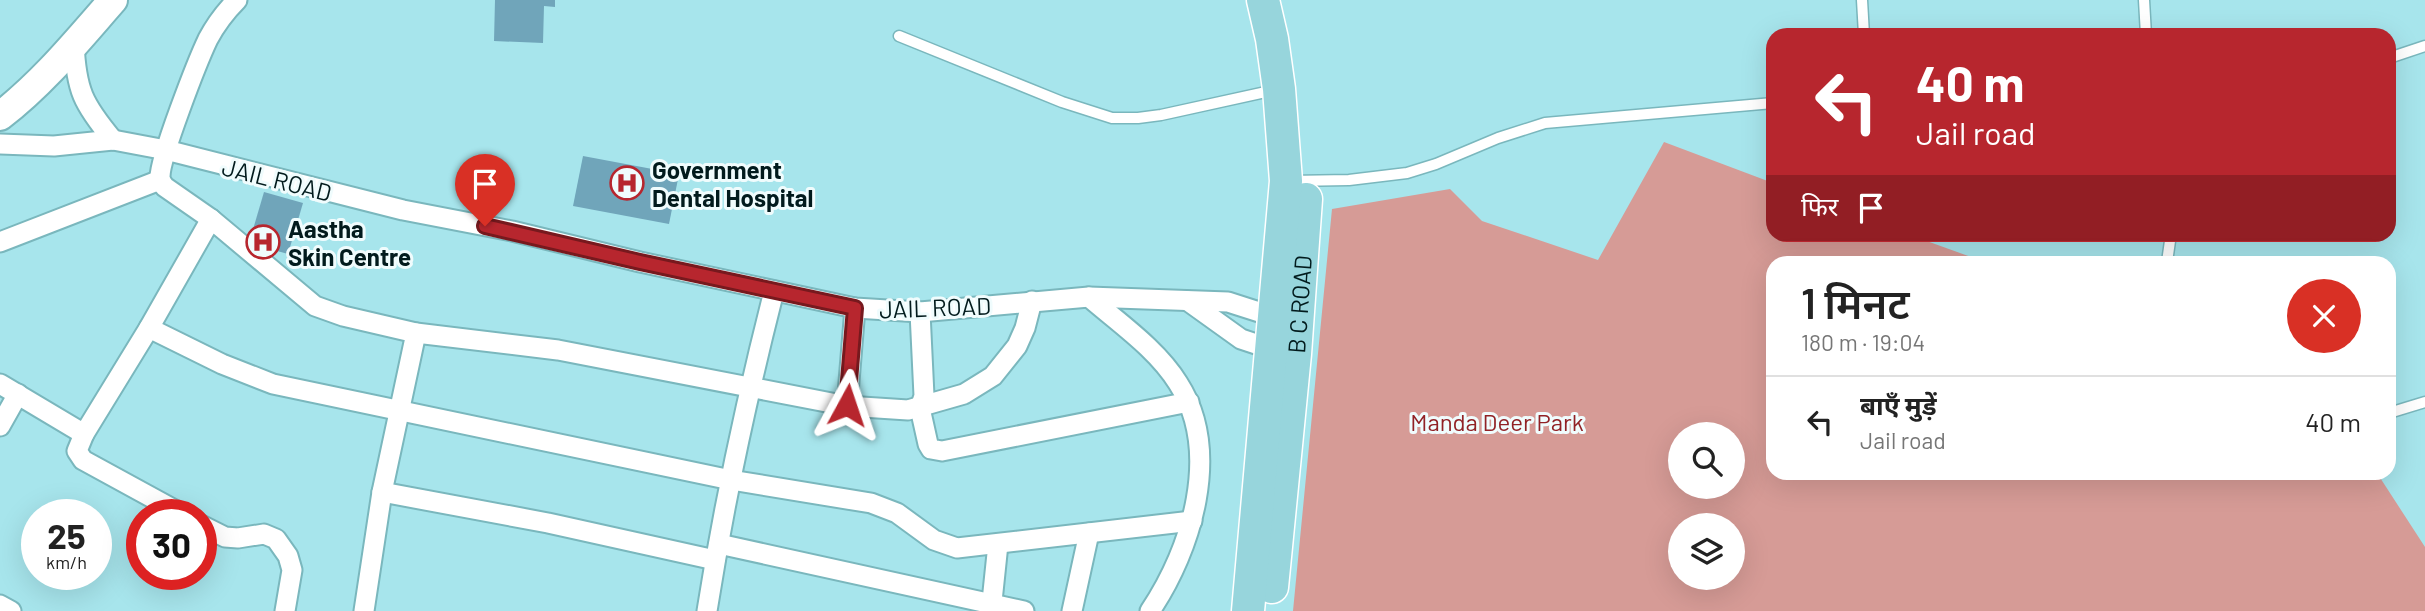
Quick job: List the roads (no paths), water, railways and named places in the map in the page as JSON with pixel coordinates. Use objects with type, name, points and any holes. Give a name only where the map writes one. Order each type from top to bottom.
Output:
[{"type":"main road","points":[[0,116],[49,74],[113,0]]},
{"type":"main road","points":[[1263,0],[1296,181]]},
{"type":"main road","points":[[1248,611],[1283,352],[1296,181],[1301,91],[1285,0]]},
{"type":"main road","name":"B C ROAD","points":[[1270,611],[1283,352]]},
{"type":"street","points":[[237,0],[223,15],[208,40],[166,150],[160,180],[164,187],[211,219],[304,299],[316,306],[343,316],[416,333],[558,350],[749,388],[891,411],[920,408],[964,394],[993,376],[1017,346],[1032,301]]},
{"type":"street","points":[[74,43],[76,81],[82,97],[91,114],[113,140]]},
{"type":"street","name":"JAIL ROAD","points":[[0,144],[54,146],[113,140],[166,150],[403,210],[512,231],[855,308],[920,312],[1089,297],[1228,302],[1286,320]]},
{"type":"street","points":[[0,242],[160,180]]},
{"type":"street","points":[[154,499],[83,460],[78,450],[84,434],[211,219]]},
{"type":"street","points":[[708,611],[730,480],[749,388],[774,291]]},
{"type":"street","points":[[1089,297],[1164,365],[1178,382],[1189,402],[1197,432],[1199,467],[1192,521],[1178,562],[1150,611]]},
{"type":"street","points":[[1187,300],[1241,339],[1283,352]]},
{"type":"street","points":[[847,405],[855,308]]},
{"type":"street","points":[[920,312],[924,396],[920,408],[931,449],[942,451],[1189,402]]},
{"type":"street","points":[[149,328],[222,364],[272,384],[730,480],[872,503],[897,513],[934,540],[946,545],[968,548],[1192,521]]},
{"type":"street","points":[[364,611],[382,492],[416,333]]},
{"type":"street","points":[[0,384],[84,434]]},
{"type":"street","points":[[0,426],[18,394]]},
{"type":"street","points":[[382,492],[717,552],[991,608],[1024,611]]},
{"type":"street","points":[[217,533],[225,537],[264,534],[276,539],[291,563],[292,578],[285,611]]},
{"type":"street","points":[[1072,611],[1089,533]]},
{"type":"street","points":[[991,608],[998,544]]},
{"type":"street","points":[[0,605],[11,611]]},
{"type":"lane","points":[[1862,0],[1864,28]]},
{"type":"lane","points":[[2144,0],[2146,28]]},
{"type":"lane","points":[[899,36],[1062,102],[1112,118],[1161,115],[1279,89]]},
{"type":"lane","points":[[2396,56],[2425,46]]},
{"type":"lane","points":[[1296,181],[1383,177],[1407,173],[1545,123],[1766,104]]},
{"type":"lane","points":[[2396,411],[2425,402]]},
{"type":"place","name":"Government Dental Hospital","points":[[627,183]]},
{"type":"place","name":"Aastha Skin Centre","points":[[263,242]]},
{"type":"park label","name":"Manda Deer Park","points":[[1497,421]]}]
